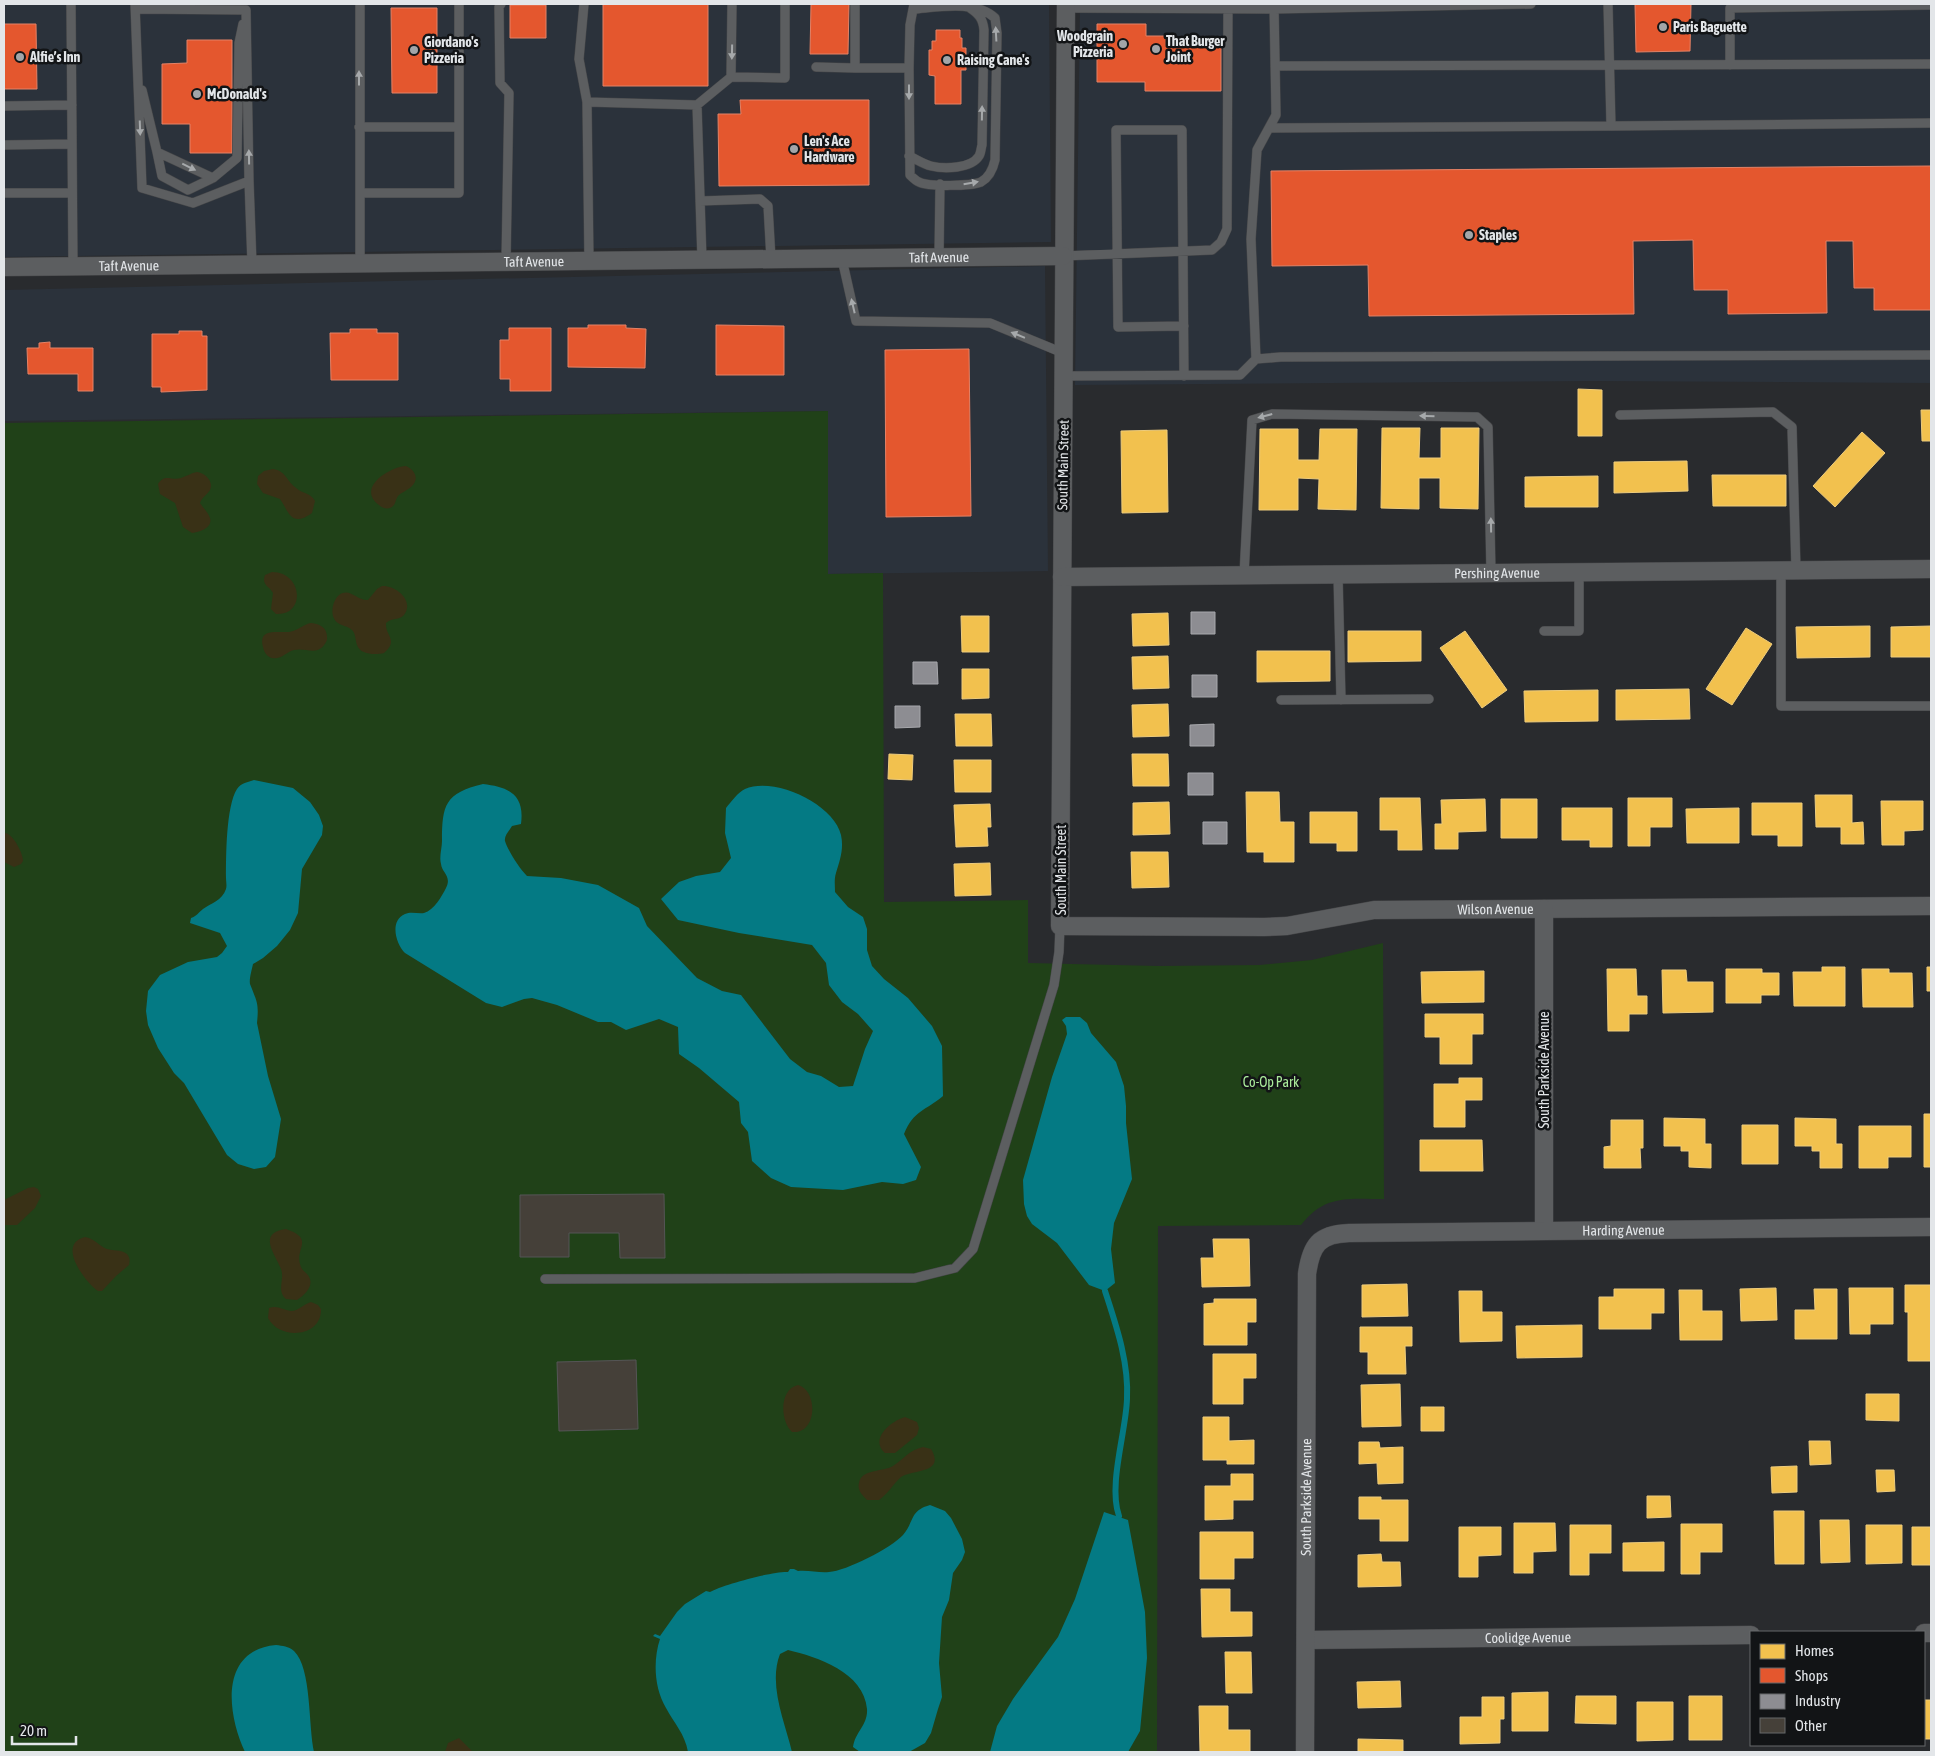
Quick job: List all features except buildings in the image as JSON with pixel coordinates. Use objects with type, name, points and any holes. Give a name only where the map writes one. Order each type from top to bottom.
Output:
[{"type":"street","name":"South Main Street","points":[[1060,926],[1066,6]]},
{"type":"street","name":"Taft Avenue","points":[[4,267],[1063,256]]},
{"type":"street","name":"Pershing Avenue","points":[[1062,577],[1931,569]]},
{"type":"street","name":"Wilson Avenue","points":[[1060,926],[1287,926],[1374,910],[1931,906]]},
{"type":"street","name":"South Parkside Avenue","points":[[1544,909],[1544,1230]]},
{"type":"street","name":"Harding Avenue","points":[[1317,1243],[1334,1233],[1931,1226]]},
{"type":"street","name":"South Parkside Avenue","points":[[1305,1752],[1307,1274],[1311,1253],[1317,1243]]},
{"type":"street","name":"Coolidge Avenue","points":[[1306,1640],[1750,1635]]},
{"type":"lane","points":[[71,4],[73,266]]},
{"type":"lane","points":[[360,4],[360,262]]},
{"type":"lane","points":[[360,193],[460,193],[460,4]]},
{"type":"lane","points":[[501,4],[499,6],[500,84],[509,93],[506,261]]},
{"type":"lane","points":[[584,4],[579,59],[587,102],[589,261]]},
{"type":"lane","points":[[731,77],[732,4]]},
{"type":"lane","points":[[587,102],[697,105],[731,77],[785,78],[785,4]]},
{"type":"lane","points":[[855,4],[855,68]]},
{"type":"lane","points":[[1066,6],[1228,7],[1531,4]]},
{"type":"lane","points":[[1608,4],[1611,126]]},
{"type":"lane","points":[[246,10],[136,6],[142,188],[193,203],[249,181]]},
{"type":"lane","points":[[914,6],[968,6],[984,8],[995,18],[997,42],[995,160],[989,176],[974,184],[919,183],[910,175],[909,156],[910,25],[914,6]]},
{"type":"lane","points":[[909,156],[930,166],[947,166],[966,165],[975,161],[980,155],[982,145],[984,30],[982,19],[978,13],[968,6]]},
{"type":"lane","points":[[1256,359],[1251,239],[1257,150],[1276,115],[1274,6]]},
{"type":"lane","points":[[1730,65],[1730,8],[1931,6]]},
{"type":"lane","points":[[1063,256],[1212,250],[1220,242],[1227,230],[1228,7]]},
{"type":"lane","points":[[138,70],[162,176],[188,190],[213,178],[237,158],[239,43],[246,10]]},
{"type":"lane","points":[[246,10],[252,264]]},
{"type":"lane","points":[[1275,66],[1931,64]]},
{"type":"lane","points":[[816,67],[909,68]]},
{"type":"lane","points":[[4,106],[72,105]]},
{"type":"lane","points":[[697,105],[702,260]]},
{"type":"lane","points":[[1268,128],[1931,123]]},
{"type":"lane","points":[[359,127],[460,127]]},
{"type":"lane","points":[[1184,326],[1118,327],[1116,130],[1182,130],[1184,326],[1184,376]]},
{"type":"lane","points":[[4,145],[72,144]]},
{"type":"lane","points":[[157,152],[213,178]]},
{"type":"lane","points":[[939,258],[940,184]]},
{"type":"lane","points":[[4,194],[72,193]]},
{"type":"lane","points":[[700,201],[760,199],[768,206],[771,259]]},
{"type":"lane","points":[[842,258],[856,321],[990,323],[1063,353]]},
{"type":"lane","points":[[1064,376],[1240,375],[1256,359],[1290,357],[1931,355]]},
{"type":"lane","points":[[1620,415],[1773,412],[1792,427],[1789,570],[1781,706],[1931,706]]},
{"type":"lane","points":[[1244,576],[1252,420],[1272,414],[1477,417],[1488,427],[1491,573]]},
{"type":"lane","points":[[1544,631],[1579,631],[1579,573]]},
{"type":"lane","points":[[1338,575],[1341,700]]},
{"type":"lane","points":[[1281,700],[1429,699]]},
{"type":"lane","points":[[544,1279],[915,1278],[955,1268],[973,1249],[1054,985],[1059,952],[1060,926]]},
{"type":"shaded area","points":[[4,4],[1049,4],[1051,242],[4,257]]},
{"type":"shaded area","points":[[1080,4],[1931,4],[1931,383],[1592,381],[1075,385]]},
{"type":"shaded area","points":[[1045,266],[1048,571],[828,574],[828,411],[4,421],[4,290]]},
{"type":"green space","name":"Co-Op Park","points":[[828,411],[828,574],[883,573],[884,902],[1028,900],[1028,963],[1159,966],[1260,965],[1312,960],[1383,943],[1384,1199],[1338,1200],[1319,1208],[1301,1225],[1158,1226],[1157,1752],[4,1752],[4,423]]},
{"type":"sand","points":[[406,466],[415,475],[414,484],[398,496],[392,507],[381,507],[373,498],[371,492],[373,485],[384,474]]},
{"type":"sand","points":[[273,469],[281,472],[298,489],[313,498],[315,501],[312,513],[295,519],[280,499],[263,493],[257,484],[258,476],[264,471]]},
{"type":"sand","points":[[197,472],[206,476],[211,484],[210,490],[200,503],[210,518],[210,524],[199,532],[192,533],[183,527],[175,503],[160,494],[158,484],[166,478],[177,479]]},
{"type":"sand","points":[[272,572],[282,574],[290,579],[295,586],[296,602],[286,613],[276,614],[271,609],[273,593],[265,584],[264,578],[265,575]]},
{"type":"sand","points":[[382,586],[392,588],[402,594],[407,604],[407,609],[402,617],[386,623],[391,641],[388,649],[384,653],[369,654],[361,651],[352,630],[335,620],[333,617],[333,605],[339,595],[343,593],[350,593],[360,599],[368,600]]},
{"type":"sand","points":[[311,623],[318,624],[326,632],[327,640],[320,649],[312,651],[294,650],[275,658],[266,654],[263,649],[262,640],[267,633],[289,632]]},
{"type":"sand","points":[[6,833],[15,841],[23,858],[21,864],[14,867],[4,862],[4,834]]},
{"type":"sand","points":[[34,1187],[38,1189],[41,1196],[35,1208],[17,1225],[4,1225],[4,1200]]},
{"type":"sand","points":[[286,1229],[300,1236],[302,1240],[300,1264],[310,1278],[309,1289],[297,1300],[286,1299],[283,1296],[281,1269],[270,1245],[272,1235],[277,1231]]},
{"type":"sand","points":[[85,1237],[107,1249],[125,1252],[130,1260],[129,1265],[102,1291],[98,1291],[86,1280],[73,1255],[73,1247],[77,1241]]},
{"type":"sand","points":[[311,1302],[318,1305],[321,1309],[320,1318],[308,1330],[290,1333],[281,1330],[268,1318],[269,1308],[275,1307],[294,1311]]},
{"type":"sand","points":[[798,1385],[805,1389],[809,1395],[812,1403],[811,1419],[801,1431],[792,1432],[785,1421],[783,1406],[787,1392]]},
{"type":"sand","points":[[905,1417],[917,1422],[919,1428],[917,1435],[895,1453],[885,1453],[879,1442],[884,1431],[894,1422]]},
{"type":"sand","points":[[923,1447],[931,1449],[934,1463],[931,1467],[901,1477],[879,1500],[867,1500],[859,1490],[861,1478],[864,1475],[889,1468],[910,1452]]},
{"type":"sand","points":[[459,1738],[472,1751],[486,1752],[445,1752],[448,1743]]},
{"type":"water","points":[[254,780],[293,788],[310,802],[319,815],[323,826],[322,835],[302,869],[298,913],[290,930],[277,946],[253,964],[250,984],[257,1003],[257,1023],[268,1076],[281,1119],[275,1157],[266,1167],[254,1169],[238,1164],[227,1155],[184,1083],[174,1073],[158,1048],[148,1025],[146,1011],[148,991],[160,975],[188,962],[217,957],[227,946],[220,933],[190,923],[191,918],[219,899],[226,889],[227,845],[233,797],[239,787]]},
{"type":"water","points":[[483,784],[507,790],[517,799],[522,814],[521,824],[512,826],[506,835],[505,841],[514,860],[527,876],[561,878],[598,885],[639,908],[647,926],[697,978],[722,991],[741,995],[790,1059],[807,1072],[821,1076],[839,1087],[853,1086],[873,1031],[858,1014],[842,1002],[829,985],[826,963],[812,945],[739,933],[678,920],[661,899],[679,882],[696,876],[720,872],[731,858],[725,833],[726,808],[742,790],[757,786],[771,786],[786,790],[815,803],[827,813],[836,824],[842,840],[841,854],[835,878],[835,892],[848,907],[863,917],[867,929],[867,950],[872,966],[884,979],[908,998],[932,1026],[942,1046],[943,1096],[916,1115],[904,1134],[921,1167],[916,1180],[903,1184],[882,1182],[843,1190],[791,1187],[771,1178],[752,1161],[748,1132],[741,1123],[739,1102],[699,1068],[679,1054],[678,1027],[659,1019],[626,1030],[611,1022],[598,1022],[557,1005],[532,998],[502,1007],[486,1003],[405,953],[399,944],[396,933],[397,922],[400,917],[407,913],[424,913],[431,909],[440,899],[448,884],[440,858],[443,818],[448,802],[453,796]]},
{"type":"water","points":[[1066,1017],[1080,1017],[1087,1023],[1091,1033],[1116,1062],[1124,1086],[1132,1179],[1114,1223],[1111,1249],[1115,1283],[1105,1291],[1089,1285],[1057,1243],[1032,1224],[1027,1216],[1024,1204],[1023,1180],[1052,1077],[1067,1034],[1066,1026],[1062,1020]]},
{"type":"water","points":[[930,1505],[945,1511],[951,1518],[962,1539],[965,1552],[953,1573],[949,1600],[942,1617],[939,1663],[942,1697],[931,1733],[925,1743],[909,1752],[860,1752],[853,1747],[856,1737],[866,1720],[867,1709],[864,1696],[857,1685],[837,1668],[812,1657],[788,1650],[780,1654],[776,1678],[779,1703],[792,1752],[688,1752],[682,1734],[666,1708],[659,1692],[656,1656],[660,1639],[653,1636],[655,1634],[660,1636],[685,1604],[706,1591],[710,1592],[760,1576],[788,1572],[790,1569],[829,1572],[857,1563],[897,1540],[907,1530],[915,1513],[923,1507]]},
{"type":"water","points":[[1104,1512],[1128,1520],[1145,1612],[1147,1658],[1140,1731],[1128,1752],[990,1752],[997,1726],[1013,1699],[1058,1637],[1075,1599]]},
{"type":"water","points":[[276,1645],[288,1647],[294,1651],[300,1659],[304,1670],[314,1752],[245,1752],[239,1737],[232,1703],[232,1686],[236,1671],[245,1658],[258,1649]]},
{"type":"waterway","points":[[1105,1291],[1121,1344],[1127,1385],[1126,1412],[1115,1489],[1119,1516]]},
{"type":"place","name":"Paris Baguette","points":[[1663,27]]},
{"type":"place","name":"Woodgrain Pizzeria","points":[[1123,44]]},
{"type":"place","name":"That Burger Joint","points":[[1156,49]]},
{"type":"place","name":"Giordano's Pizzeria","points":[[414,50]]},
{"type":"place","name":"Alfie’s Inn","points":[[20,57]]},
{"type":"place","name":"Raising Cane's","points":[[947,60]]},
{"type":"place","name":"McDonald's","points":[[197,94]]},
{"type":"place","name":"Len's Ace Hardware","points":[[794,149]]},
{"type":"place","name":"Staples","points":[[1469,235]]}]
